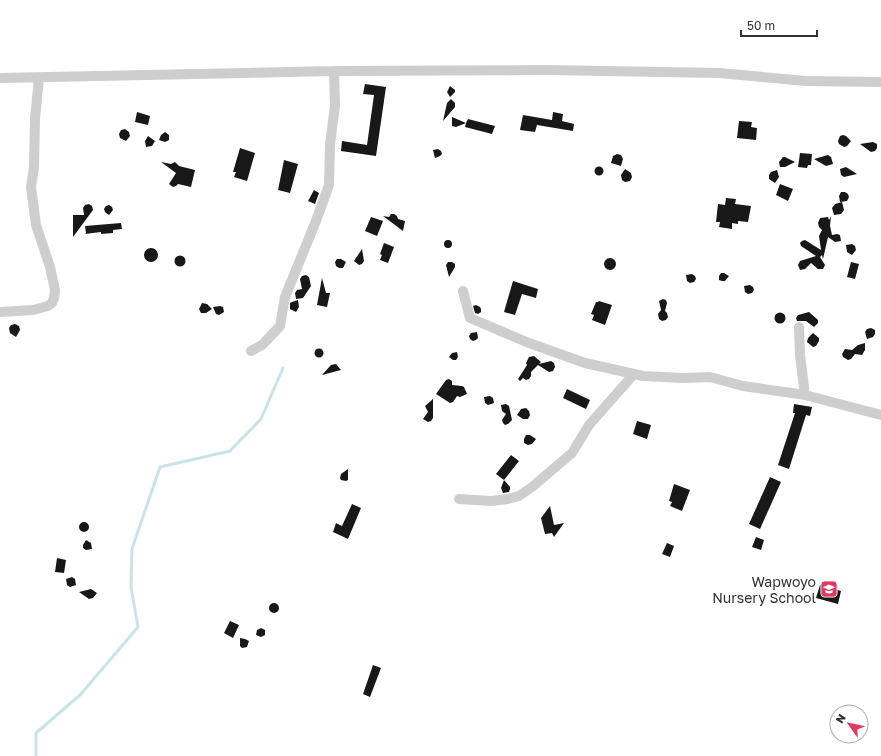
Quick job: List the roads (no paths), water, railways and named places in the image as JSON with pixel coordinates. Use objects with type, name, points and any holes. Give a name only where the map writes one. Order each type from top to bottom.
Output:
[{"type":"street","points":[[0,78],[334,71],[547,70],[720,73],[805,81],[881,82]]},
{"type":"street","points":[[250,351],[262,345],[280,326],[285,297],[329,185],[330,144],[335,106],[334,71]]},
{"type":"street","points":[[0,312],[33,310],[48,306],[52,303],[54,298],[55,290],[36,225],[31,187],[34,167],[35,119],[39,78]]},
{"type":"street","points":[[463,291],[466,309],[470,318],[586,363],[643,376],[682,378],[710,377],[743,386],[804,395],[881,415]]},
{"type":"street","points":[[799,327],[804,395]]},
{"type":"street","points":[[459,499],[508,499],[519,496],[532,487],[572,453],[590,425],[634,374]]},
{"type":"waterway","points":[[36,756],[36,733],[80,695],[138,627],[131,587],[132,549],[160,467],[230,451],[261,419],[283,368]]},
{"type":"place","name":"Wapwoyo Nursery School","points":[[829,589]]}]
